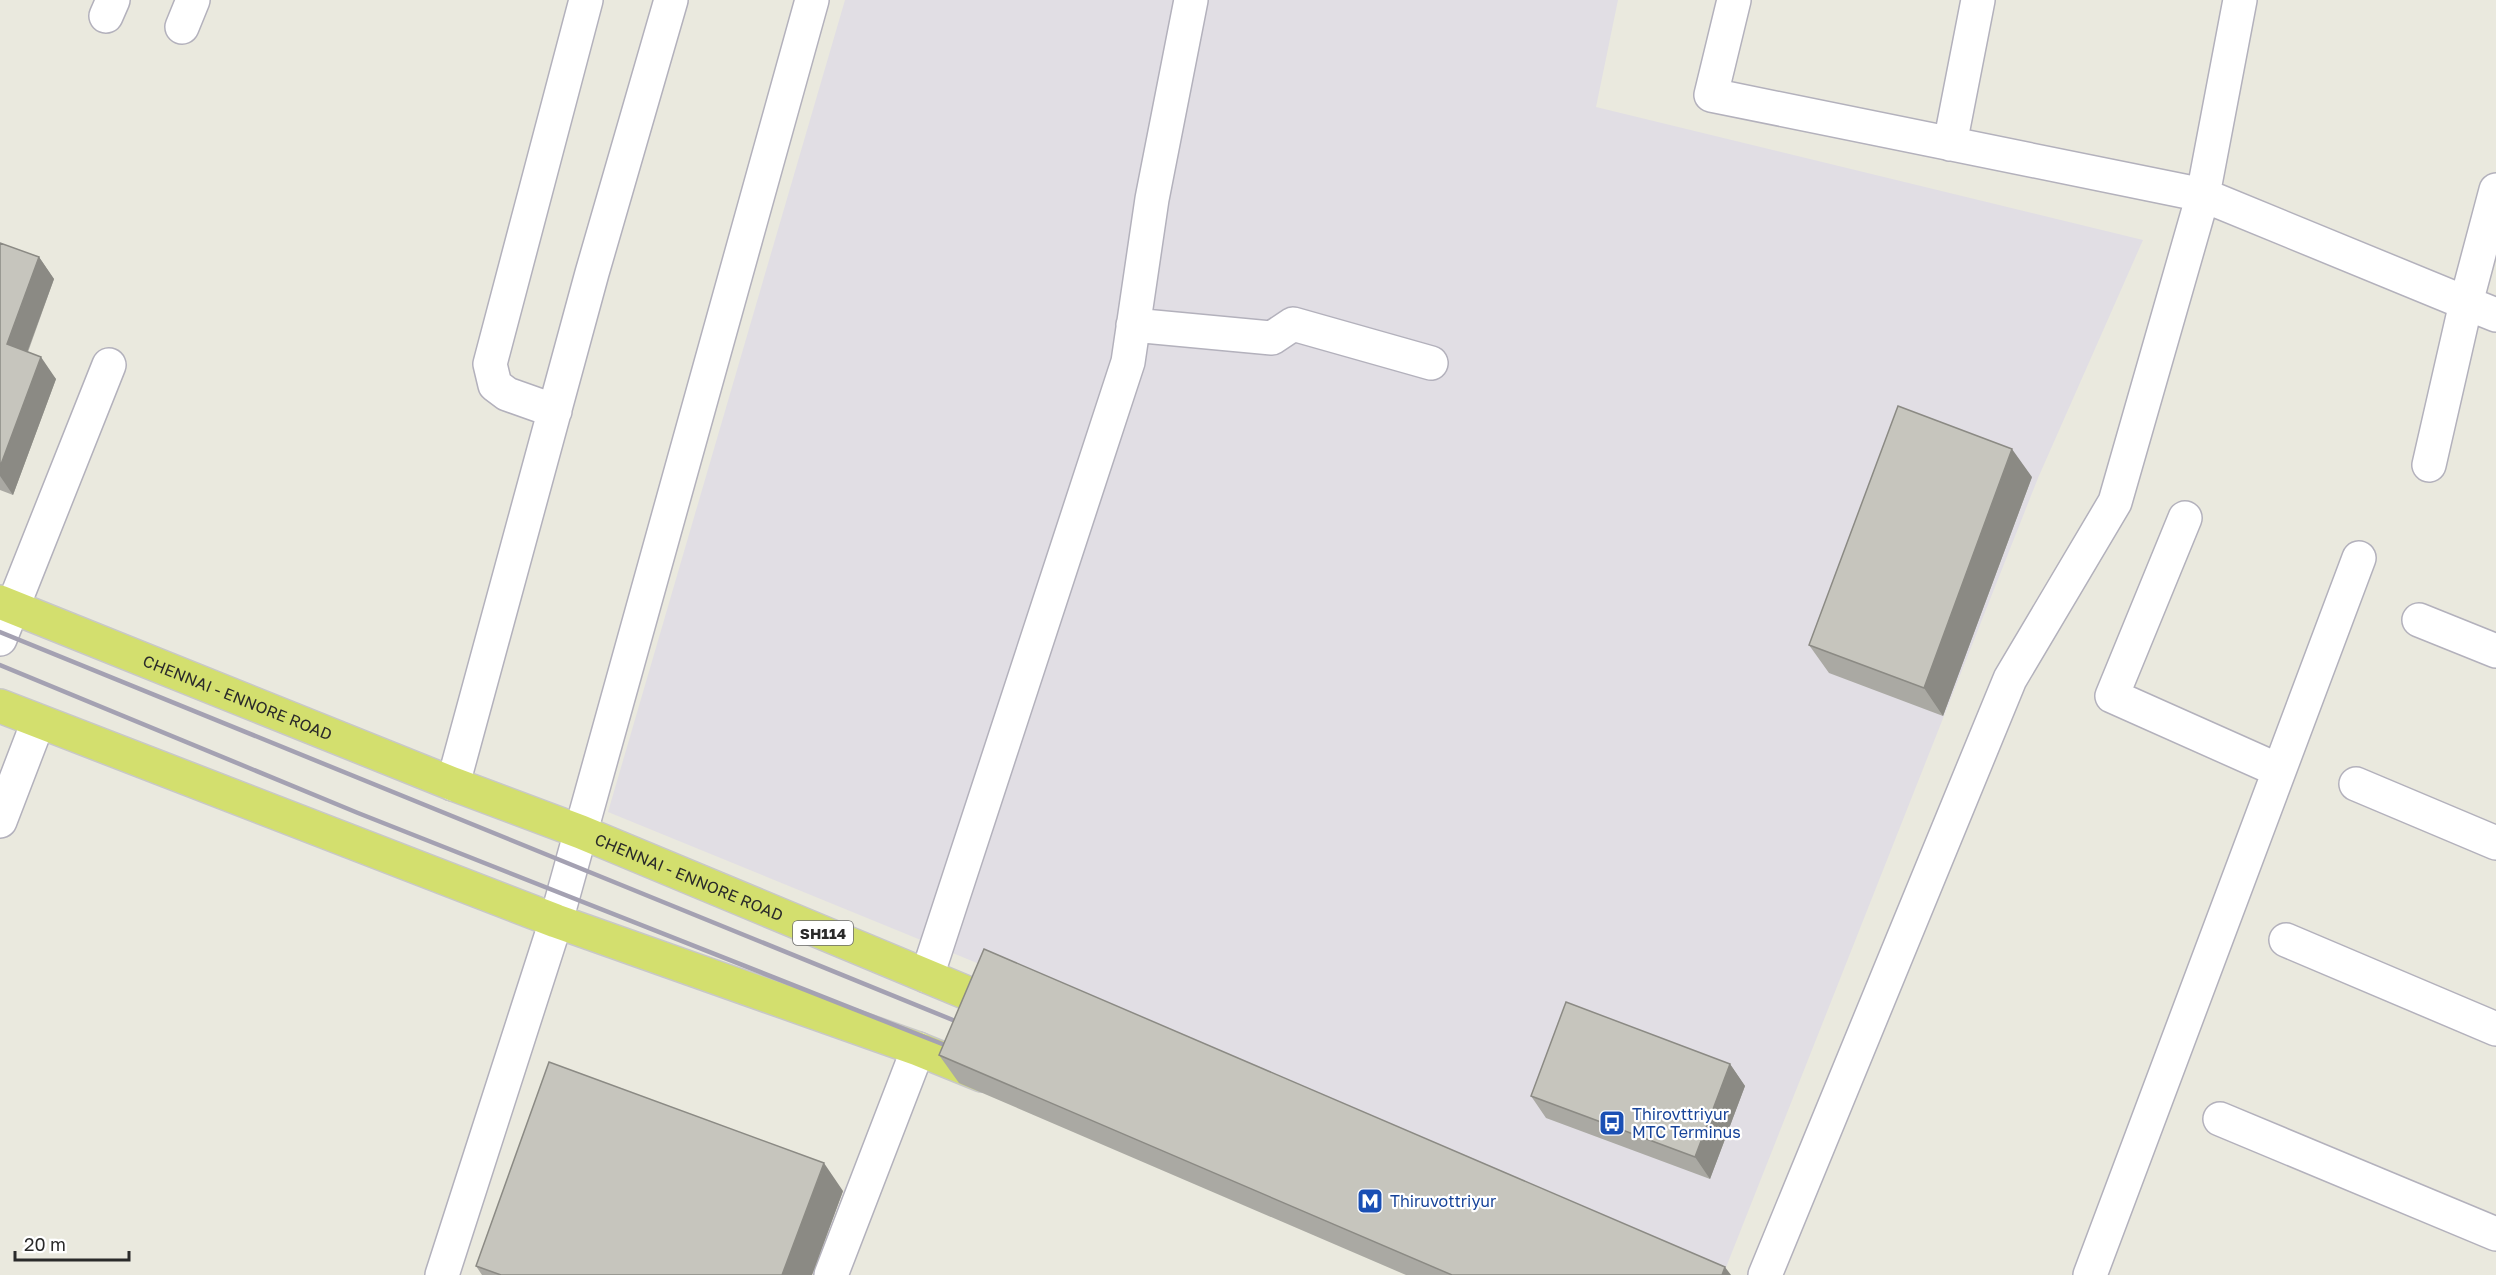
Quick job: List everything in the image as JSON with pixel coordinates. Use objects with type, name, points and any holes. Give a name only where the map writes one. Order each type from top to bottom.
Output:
[{"type":"main road","name":"CHENNAI - ENNORE ROAD","points":[[6,605],[453,784],[580,832],[1040,1023]]},
{"type":"main road","points":[[0,706],[556,921],[918,1049],[1007,1086]]},
{"type":"street","points":[[555,411],[507,394],[495,385],[490,364],[586,0]]},
{"type":"street","points":[[453,784],[671,0]]},
{"type":"street","points":[[442,1275],[556,921],[813,0]]},
{"type":"street","points":[[927,976],[1128,362],[1152,199],[1191,0]]},
{"type":"street","points":[[1734,0],[1711,95],[2203,195],[2496,315]]},
{"type":"street","points":[[1950,144],[1978,0]]},
{"type":"street","points":[[1765,1275],[2010,679],[2115,502],[2203,195],[2240,0]]},
{"type":"street","points":[[2428,465],[2466,303],[2496,190]]},
{"type":"street","points":[[1133,325],[1272,338],[1293,324],[1431,363]]},
{"type":"street","points":[[0,639],[6,605],[109,365]]},
{"type":"street","points":[[2185,518],[2112,696],[2278,770]]},
{"type":"street","points":[[2090,1275],[2359,558]]},
{"type":"street","points":[[2419,620],[2496,651]]},
{"type":"street","points":[[0,821],[38,722]]},
{"type":"street","points":[[2356,784],[2496,843]]},
{"type":"street","points":[[2286,940],[2496,1029]]},
{"type":"street","points":[[831,1275],[918,1049]]},
{"type":"street","points":[[2220,1119],[2496,1234]]},
{"type":"shaded area","points":[[845,0],[1618,0],[1596,107],[2143,240],[2038,478],[1723,1275],[1373,1125],[608,812]]},
{"type":"building","points":[[0,243],[39,257],[7,344],[41,357],[0,467]]},
{"type":"building","points":[[1898,406],[2012,449],[1924,688],[1809,645]]},
{"type":"building","points":[[984,949],[1725,1267],[1722,1275],[1452,1275],[939,1055]]},
{"type":"building","points":[[1566,1002],[1730,1064],[1695,1157],[1531,1096]]},
{"type":"building","points":[[549,1062],[824,1163],[782,1275],[501,1275],[476,1266]]},
{"type":"railway","points":[[0,632],[970,1027]]},
{"type":"railway","points":[[0,665],[358,813],[960,1051]]},
{"type":"place","name":"Thirovttriyur MTC Terminus","points":[[1612,1123]]},
{"type":"place","name":"Thiruvottriyur","points":[[1370,1201]]}]
